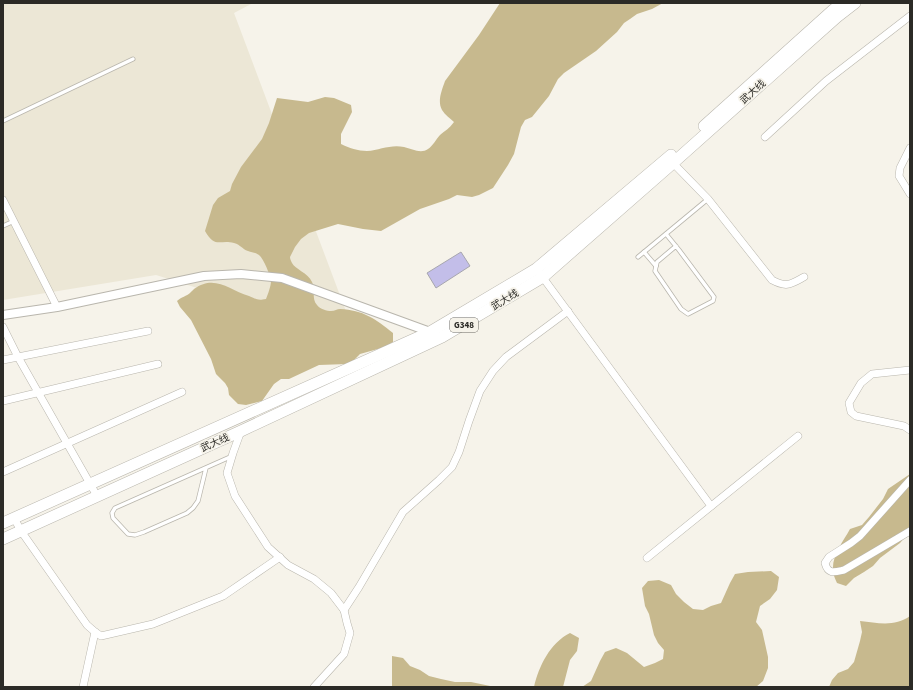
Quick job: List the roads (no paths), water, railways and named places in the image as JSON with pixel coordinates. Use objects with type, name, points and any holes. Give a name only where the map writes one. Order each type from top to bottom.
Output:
[{"type":"highway","name":"武大线","points":[[670,161],[842,3]]},
{"type":"highway","name":"武大线","points":[[3,539],[241,431],[442,337],[539,273],[855,3]]},
{"type":"highway","name":"武大线","points":[[3,523],[430,332],[539,273]]},
{"type":"street","points":[[765,137],[826,81],[910,16]]},
{"type":"street","points":[[910,148],[900,168],[899,176],[910,194]]},
{"type":"street","points":[[670,161],[708,199],[772,280],[780,284],[789,284],[804,277]]},
{"type":"street","points":[[3,200],[57,307]]},
{"type":"street","points":[[539,273],[711,506]]},
{"type":"street","points":[[3,315],[57,307],[204,276],[241,274],[282,278],[442,337]]},
{"type":"street","points":[[344,610],[403,512],[452,467],[459,452],[480,391],[493,371],[506,358],[568,311]]},
{"type":"street","points":[[3,326],[18,357],[97,496]]},
{"type":"street","points":[[3,360],[148,331]]},
{"type":"street","points":[[3,401],[158,364]]},
{"type":"street","points":[[910,370],[872,374],[861,383],[849,403],[851,412],[856,416],[904,426],[910,430]]},
{"type":"street","points":[[3,472],[182,392]]},
{"type":"street","points":[[241,431],[227,473],[235,496],[268,547],[288,565],[314,579],[331,593],[344,610],[350,633],[344,654],[314,687]]},
{"type":"street","points":[[647,558],[798,436]]},
{"type":"street","points":[[910,480],[860,536],[829,557],[825,563],[826,568],[834,573],[844,570],[910,530]]},
{"type":"street","points":[[14,518],[21,531],[87,625],[101,636],[160,622],[223,596],[280,557]]},
{"type":"street","points":[[83,687],[95,632]]},
{"type":"lane","points":[[3,121],[134,60]]},
{"type":"lane","points":[[638,257],[708,199]]},
{"type":"lane","points":[[3,226],[14,221]]},
{"type":"lane","points":[[666,234],[676,246],[714,297],[713,301],[688,314],[681,309],[656,271],[656,262],[676,246]]},
{"type":"lane","points":[[644,252],[656,266]]},
{"type":"lane","points":[[206,468],[198,501],[187,513],[135,535],[128,534],[114,518],[112,513],[115,508],[206,468],[232,457]]}]
